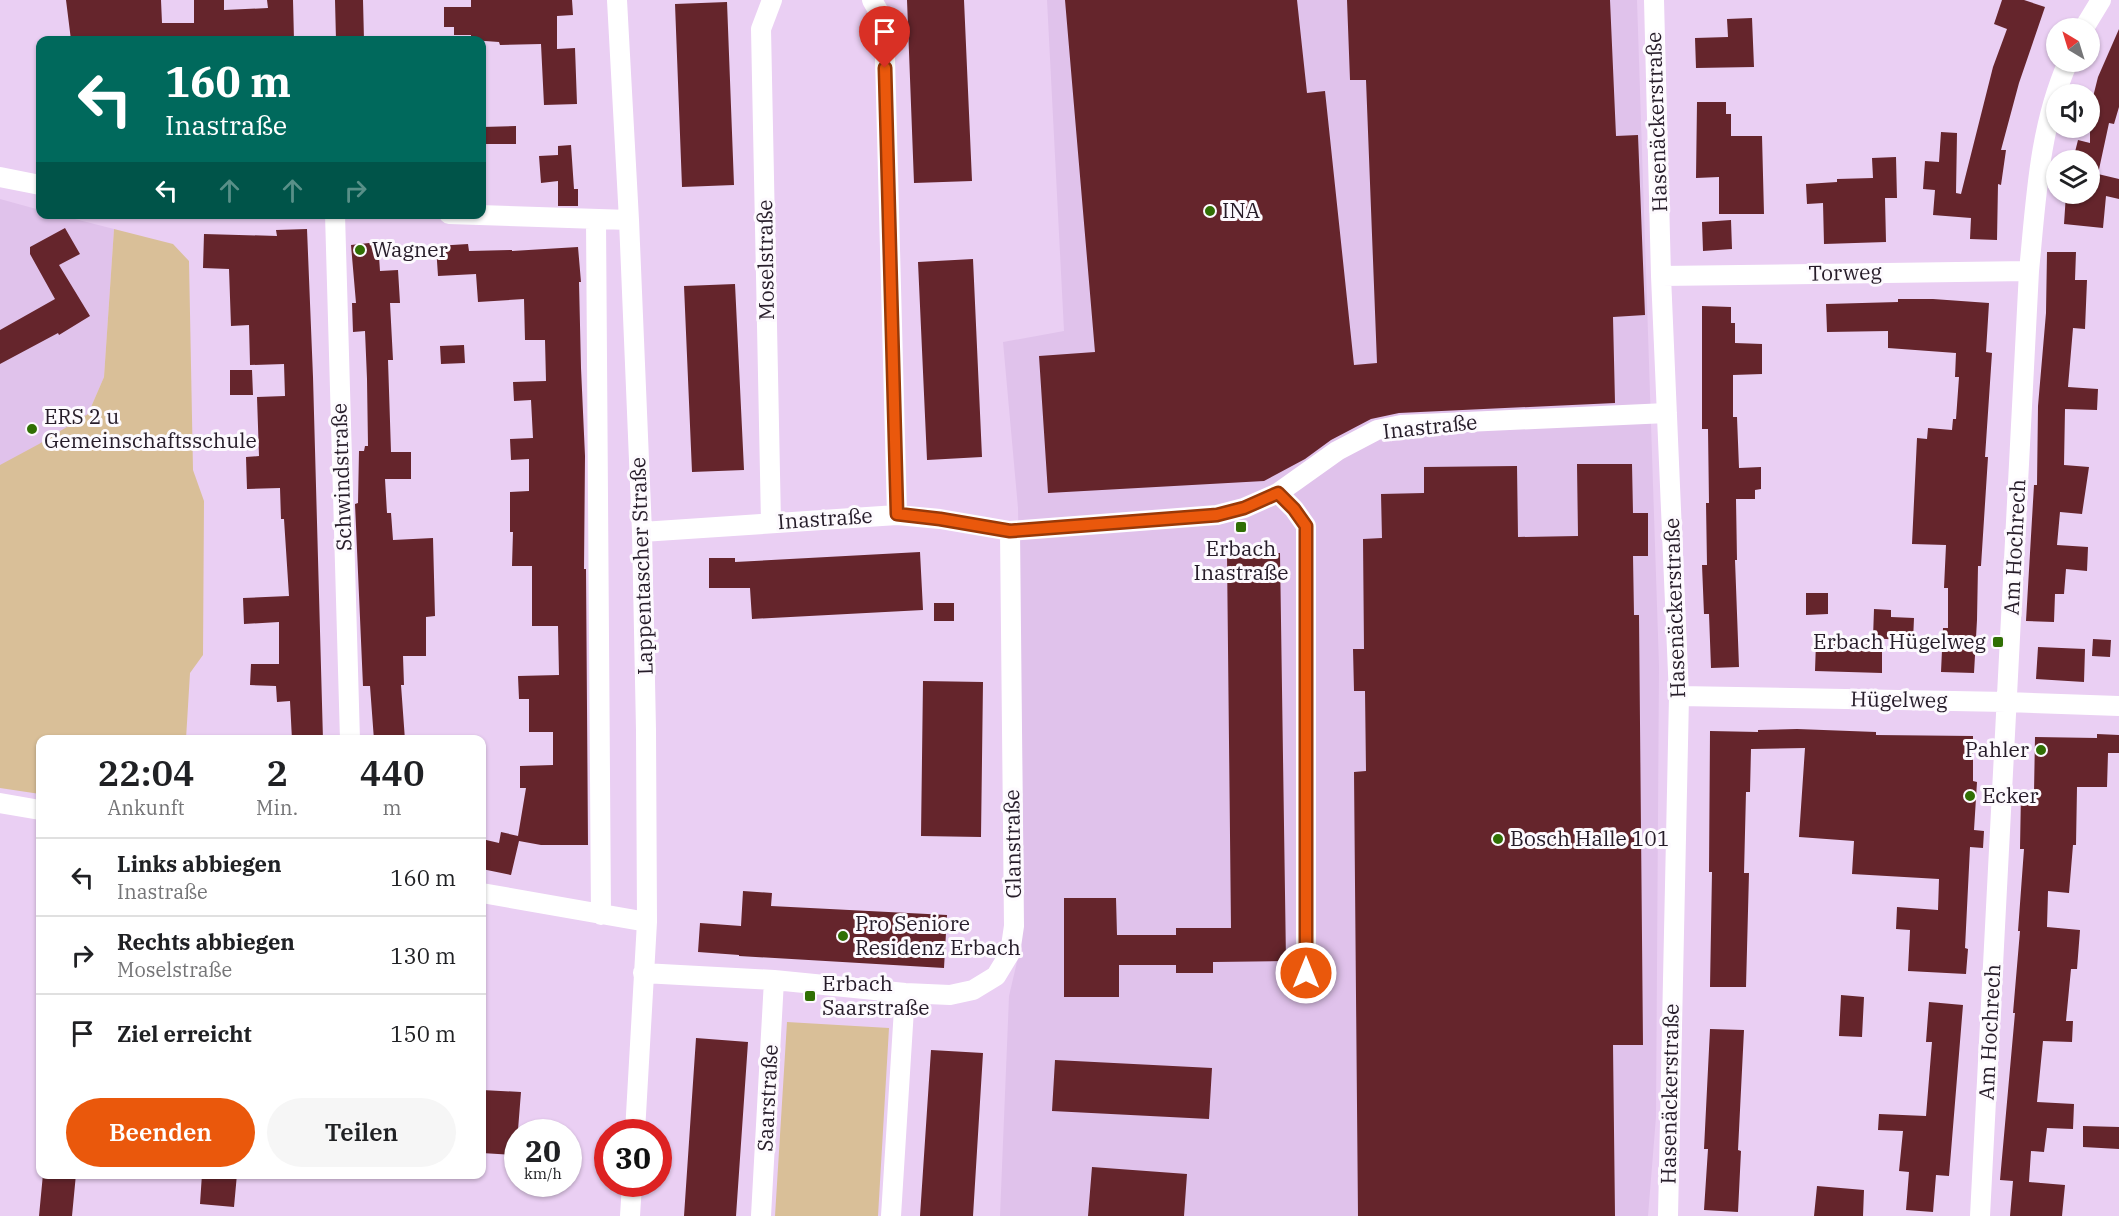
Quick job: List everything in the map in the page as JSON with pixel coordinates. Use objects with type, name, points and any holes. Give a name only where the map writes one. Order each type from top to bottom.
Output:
[{"type":"street","name":"Lappentascher Straße","points":[[617,0],[642,532],[647,752],[647,922],[636,1119]]},
{"type":"street","name":"Moselstraße","points":[[771,523],[761,29],[772,0]]},
{"type":"street","points":[[872,0],[884,21],[897,514]]},
{"type":"street","name":"Hasenäckerstraße","points":[[1654,0],[1661,276],[1679,696],[1668,1216]]},
{"type":"street","points":[[2090,18],[2099,1]]},
{"type":"street","name":"Am Hochrech","points":[[1980,1216],[2029,271],[2042,149],[2051,110],[2064,72]]},
{"type":"street","points":[[0,177],[36,184]]},
{"type":"street","points":[[486,216],[629,220]]},
{"type":"street","name":"Schwindstraße","points":[[335,219],[350,735]]},
{"type":"street","name":"Lappentascher Straße","points":[[596,220],[601,915]]},
{"type":"street","name":"Torweg","points":[[1661,276],[2029,271]]},
{"type":"street","name":"Inastraße","points":[[642,532],[897,514],[1010,531],[1217,515],[1244,508],[1278,493],[1336,451],[1377,430],[1401,425],[1667,413]]},
{"type":"street","points":[[1278,493],[1294,509],[1306,526],[1306,973]]},
{"type":"street","name":"Glanstraße","points":[[644,973],[774,980],[905,993],[950,994],[973,990],[996,976],[1010,953],[1014,914],[1010,531]]},
{"type":"street","name":"Hügelweg","points":[[1679,696],[2119,706]]},
{"type":"street","points":[[0,803],[36,809]]},
{"type":"street","points":[[486,895],[647,922]]},
{"type":"street","name":"Saarstraße","points":[[761,1216],[774,980]]},
{"type":"street","points":[[891,1216],[905,993]]},
{"type":"street","points":[[630,1216],[631,1197]]},
{"type":"shaded area","points":[[1047,0],[1637,0],[1659,666],[1656,1117],[1648,1216],[1000,1216],[1009,996],[1020,949],[1024,877],[1018,508],[1003,342],[1064,331]]},
{"type":"shaded area","name":"ERS 2 u Gemeinschaftsschule","points":[[0,199],[36,209],[36,219],[75,219],[114,229],[104,377],[88,414],[39,445],[0,665]]},
{"type":"shaded area","points":[[114,229],[173,244],[189,261],[193,470],[204,501],[203,655],[190,673],[186,735],[36,735],[36,793],[0,788],[0,465],[88,414],[104,377]]},
{"type":"shaded area","points":[[787,1022],[889,1028],[878,1216],[775,1216]]},
{"type":"building","points":[[66,0],[161,0],[162,23],[194,23],[194,0],[224,0],[224,10],[268,8],[267,0],[293,0],[294,36],[70,36]]},
{"type":"building","points":[[335,0],[363,0],[364,36],[336,36]]},
{"type":"building","points":[[471,0],[572,0],[573,15],[557,16],[557,49],[575,48],[577,104],[544,105],[541,44],[500,45],[499,42],[486,41],[486,36],[454,35],[454,27],[444,27],[444,7],[471,7]]},
{"type":"building","points":[[907,0],[964,0],[972,181],[914,183]]},
{"type":"building","points":[[1065,0],[1297,0],[1307,93],[1325,91],[1354,365],[1377,363],[1366,80],[1350,80],[1347,0],[1610,0],[1616,136],[1638,135],[1645,315],[1613,317],[1615,403],[1399,413],[1371,419],[1331,440],[1305,459],[1264,481],[1048,493],[1039,356],[1095,352]]},
{"type":"building","points":[[2002,0],[2024,0],[2045,7],[2019,83],[2001,150],[2006,150],[2001,185],[1998,184],[1997,240],[1970,239],[1971,218],[1933,215],[1935,190],[1923,189],[1925,161],[1939,162],[1941,132],[1957,133],[1956,193],[1961,194],[1993,67],[2007,29],[1994,24]]},
{"type":"building","points":[[727,2],[734,185],[682,187],[675,4]]},
{"type":"building","points":[[1752,18],[1754,67],[1696,68],[1695,38],[1728,37],[1727,19]]},
{"type":"building","points":[[2119,29],[2119,107],[2114,124],[2109,123],[2100,165],[2100,150],[2076,150],[2078,140],[2090,143],[2090,138],[2100,138],[2100,84],[2096,84]]},
{"type":"building","points":[[1697,102],[1726,102],[1726,114],[1731,114],[1731,136],[1762,136],[1764,214],[1719,214],[1719,177],[1696,178]]},
{"type":"building","points":[[516,126],[516,144],[486,144],[486,127]]},
{"type":"building","points":[[571,145],[574,189],[578,189],[578,206],[558,206],[558,181],[541,183],[539,156],[558,155],[558,146]]},
{"type":"building","points":[[1896,157],[1897,198],[1885,198],[1886,242],[1824,244],[1823,203],[1807,204],[1806,184],[1837,182],[1837,179],[1873,178],[1872,158]]},
{"type":"building","points":[[2100,174],[2119,179],[2119,199],[2106,196],[2103,228],[2064,224],[2065,204],[2100,204]]},
{"type":"building","points":[[1731,220],[1732,249],[1703,251],[1702,222]]},
{"type":"building","points":[[65,228],[80,254],[59,265],[90,316],[59,335],[58,333],[0,364],[0,330],[55,299],[30,254],[30,247]]},
{"type":"building","points":[[307,229],[323,735],[292,735],[290,701],[277,702],[276,686],[250,685],[251,664],[279,664],[279,622],[244,624],[243,598],[289,596],[280,488],[247,489],[246,457],[259,456],[257,397],[285,396],[284,364],[250,365],[249,325],[231,326],[229,269],[203,268],[204,234],[277,236],[276,230]]},
{"type":"building","points":[[378,242],[380,271],[398,270],[400,303],[390,303],[393,360],[388,360],[391,452],[411,452],[411,479],[385,479],[387,513],[391,513],[393,540],[433,538],[435,616],[426,617],[426,656],[403,656],[404,685],[401,685],[405,735],[374,735],[370,686],[363,686],[355,504],[358,503],[359,451],[364,451],[365,446],[368,446],[367,379],[365,331],[353,332],[352,303],[356,303],[351,245]]},
{"type":"building","points":[[468,244],[469,251],[578,247],[581,282],[579,282],[585,456],[584,569],[586,569],[588,845],[541,845],[519,841],[511,875],[486,870],[486,840],[499,843],[501,832],[518,836],[526,788],[520,788],[520,766],[553,765],[553,732],[529,732],[529,699],[519,699],[518,676],[559,675],[558,626],[532,626],[532,566],[512,566],[513,532],[510,532],[510,492],[529,491],[529,459],[511,460],[510,439],[533,438],[531,400],[514,401],[513,382],[546,381],[545,340],[525,340],[524,299],[478,302],[476,274],[438,276],[436,246]]},
{"type":"building","points":[[2047,252],[2076,252],[2075,280],[2087,280],[2085,329],[2073,328],[2068,387],[2098,389],[2097,410],[2065,409],[2064,465],[2089,467],[2082,514],[2060,512],[2057,545],[2088,547],[2087,571],[2066,569],[2064,594],[2055,594],[2054,622],[2026,621],[2034,485],[2037,485],[2038,406],[2046,313]]},
{"type":"building","points":[[973,259],[982,457],[927,460],[918,262]]},
{"type":"building","points":[[735,284],[744,470],[692,472],[684,286]]},
{"type":"building","points":[[1898,299],[1989,303],[1986,352],[1992,353],[1985,457],[1988,457],[1981,566],[1978,566],[1974,673],[1941,672],[1943,628],[1948,628],[1948,588],[1944,588],[1946,545],[1912,544],[1917,438],[1927,439],[1928,428],[1952,430],[1953,419],[1956,419],[1959,377],[1955,377],[1956,353],[1888,348],[1888,331],[1827,332],[1826,304],[1898,302]]},
{"type":"building","points":[[1702,306],[1731,307],[1731,323],[1735,323],[1735,343],[1762,344],[1762,374],[1733,375],[1733,417],[1737,417],[1739,468],[1761,467],[1761,489],[1755,490],[1755,499],[1736,499],[1737,560],[1735,560],[1739,667],[1711,668],[1709,614],[1704,614],[1702,565],[1707,565],[1706,503],[1709,503],[1708,429],[1702,429]]},
{"type":"building","points":[[464,345],[465,363],[441,364],[440,346]]},
{"type":"building","points":[[230,370],[252,370],[253,395],[230,395]]},
{"type":"building","name":"Bosch Halle 101","points":[[1577,464],[1632,464],[1633,513],[1648,513],[1648,556],[1633,556],[1634,615],[1639,615],[1643,1045],[1613,1045],[1615,1216],[1358,1216],[1354,772],[1366,771],[1365,691],[1354,691],[1353,649],[1364,649],[1363,539],[1382,538],[1381,494],[1424,493],[1424,467],[1517,466],[1518,537],[1578,536]]},
{"type":"building","points":[[920,552],[923,610],[752,619],[750,588],[709,588],[709,558],[735,558],[735,562]]},
{"type":"building","points":[[1280,553],[1286,961],[1213,962],[1213,973],[1176,973],[1176,965],[1119,965],[1119,997],[1064,997],[1064,898],[1116,898],[1117,935],[1176,935],[1176,928],[1231,928],[1227,554]]},
{"type":"building","points":[[1806,593],[1828,593],[1828,614],[1806,615]]},
{"type":"building","points":[[934,603],[954,603],[954,621],[934,621]]},
{"type":"building","points":[[1874,609],[1891,610],[1891,617],[1914,618],[1913,641],[1873,638]]},
{"type":"building","points":[[2093,639],[2111,640],[2110,657],[2092,656]]},
{"type":"building","points":[[1816,642],[1882,644],[1882,673],[1815,671]]},
{"type":"building","points":[[2038,647],[2085,649],[2084,682],[2036,679]]},
{"type":"building","points":[[923,681],[983,682],[981,837],[921,836]]},
{"type":"building","points":[[1758,730],[1876,732],[1876,735],[1973,736],[1973,781],[1977,782],[1974,830],[1984,831],[1983,848],[1970,847],[1965,948],[1968,949],[1966,974],[1908,971],[1910,930],[1896,929],[1897,907],[1938,910],[1939,879],[1852,874],[1854,841],[1799,837],[1805,748],[1751,749],[1750,792],[1746,792],[1744,873],[1749,873],[1746,987],[1710,987],[1712,872],[1709,872],[1710,731],[1758,732]]},
{"type":"building","points":[[2097,734],[2119,735],[2119,753],[2108,753],[2107,787],[2077,787],[2076,845],[2073,845],[2069,893],[2048,891],[2047,927],[2080,930],[2077,969],[2071,969],[2066,1021],[2073,1021],[2072,1042],[2043,1041],[2037,1102],[2074,1104],[2073,1129],[2047,1128],[2044,1152],[2031,1151],[2029,1182],[2065,1185],[2062,1216],[2010,1216],[2013,1181],[2000,1180],[2020,931],[2018,931],[2024,849],[2020,849],[2021,792],[2034,792],[2035,737],[2097,738]]},
{"type":"building","name":"Pro Seniore Residenz Erbach","points":[[743,891],[772,893],[771,906],[947,915],[944,968],[698,952],[700,923],[741,926]]},
{"type":"building","points":[[1841,995],[1864,997],[1862,1037],[1839,1036]]},
{"type":"building","points":[[1929,1002],[1963,1005],[1949,1176],[1936,1175],[1933,1212],[1906,1210],[1909,1172],[1899,1171],[1903,1131],[1878,1130],[1879,1114],[1926,1116],[1932,1042],[1926,1042]]},
{"type":"building","points":[[1710,1029],[1744,1030],[1738,1150],[1741,1151],[1738,1212],[1704,1210],[1708,1149],[1704,1149]]},
{"type":"building","points":[[696,1038],[748,1042],[736,1216],[684,1216]]},
{"type":"building","points":[[931,1050],[983,1053],[973,1216],[920,1216]]},
{"type":"building","points":[[1055,1060],[1212,1068],[1209,1119],[1052,1111]]},
{"type":"building","points":[[486,1090],[521,1092],[519,1119],[504,1119],[504,1154],[486,1153]]},
{"type":"building","points":[[2083,1126],[2119,1127],[2119,1149],[2083,1147]]},
{"type":"building","points":[[1092,1167],[1187,1174],[1184,1216],[1088,1216]]},
{"type":"building","points":[[43,1179],[76,1179],[72,1216],[39,1216]]},
{"type":"building","points":[[202,1179],[237,1179],[234,1207],[200,1204]]},
{"type":"building","points":[[1817,1186],[1864,1190],[1863,1216],[1814,1216]]},
{"type":"place","name":"INA","points":[[1210,211]]},
{"type":"place","name":"Wagner","points":[[360,250]]},
{"type":"place","name":"ERS 2 u Gemeinschaftsschule","points":[[32,429]]},
{"type":"place","name":"Erbach Inastraße","points":[[1241,527]]},
{"type":"place","name":"Erbach Hügelweg","points":[[1998,642]]},
{"type":"place","name":"Pahler","points":[[2041,750]]},
{"type":"place","name":"Ecker","points":[[1970,796]]},
{"type":"place","name":"Bosch Halle 101","points":[[1498,839]]},
{"type":"place","name":"Pro Seniore Residenz Erbach","points":[[843,936]]},
{"type":"place","name":"Erbach Saarstraße","points":[[810,996]]},
{"type":"route","points":[[885,68],[897,514],[1010,531],[1217,515],[1244,508],[1278,493],[1294,509],[1306,526],[1306,973]]}]
